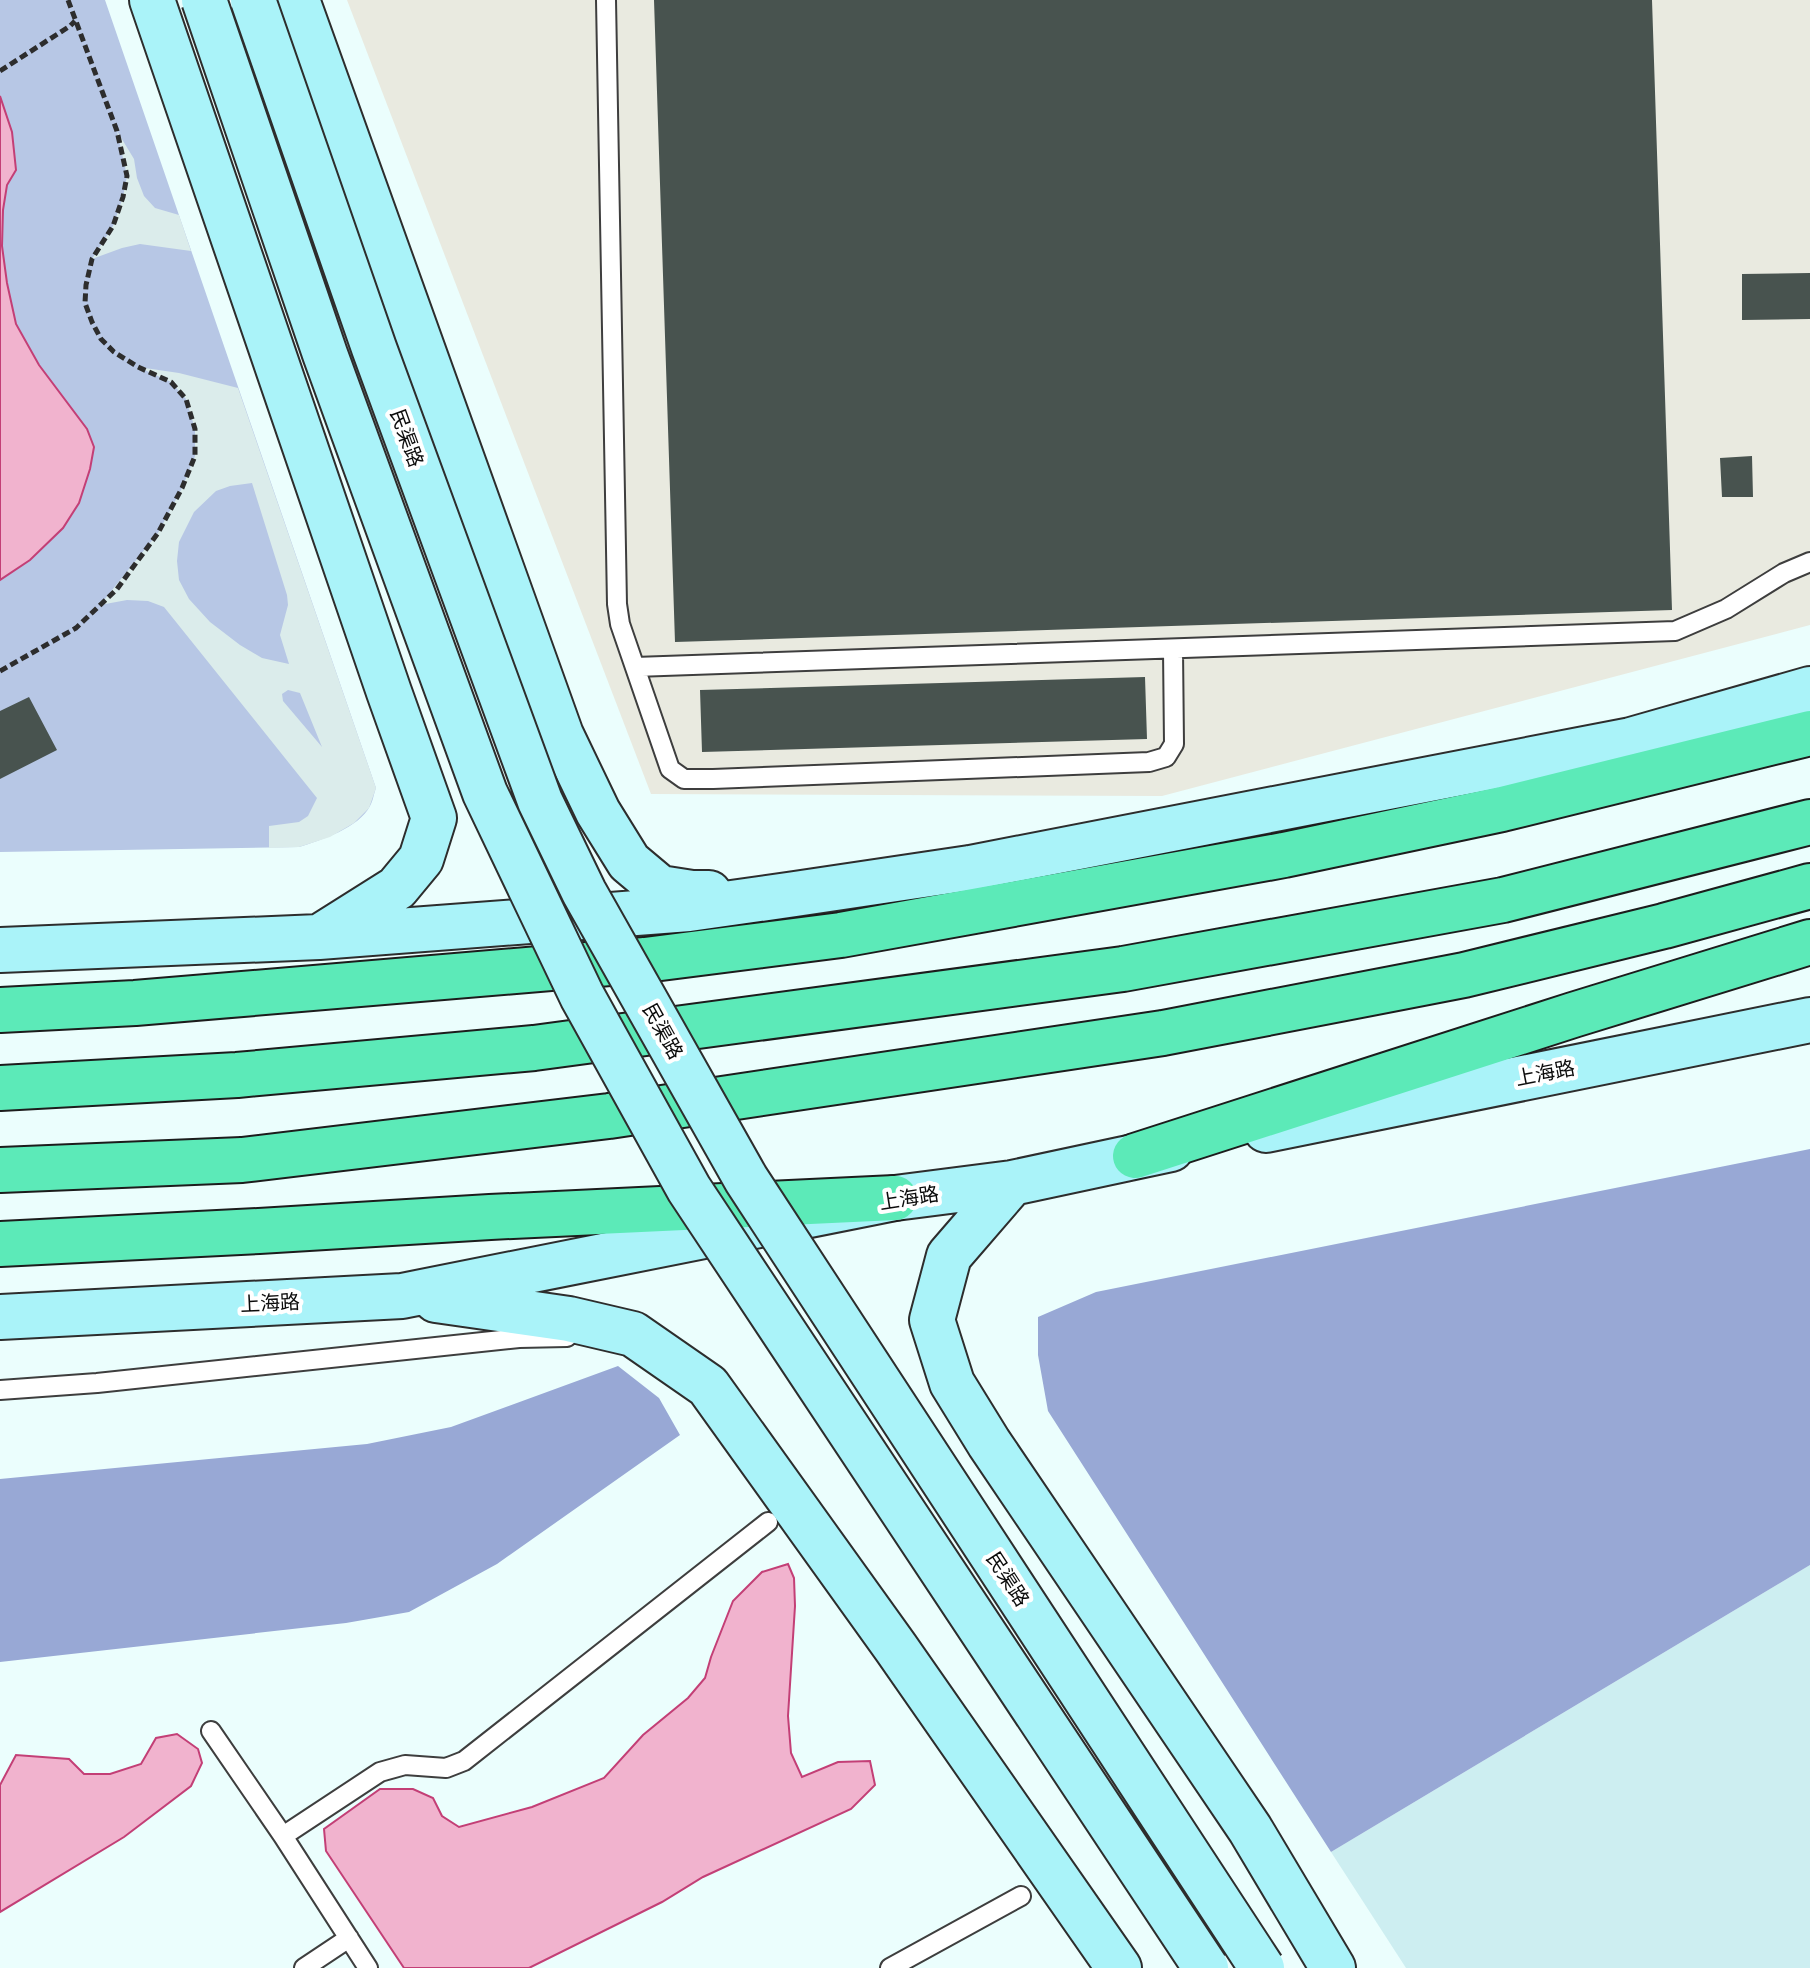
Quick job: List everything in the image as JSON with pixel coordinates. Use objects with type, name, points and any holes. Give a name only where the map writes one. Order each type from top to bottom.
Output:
[{"type":"highway","points":[[0,1010],[135,1003],[645,960],[841,935],[1300,852],[1502,809],[1810,733]]},
{"type":"highway","points":[[0,1088],[237,1075],[534,1048],[1123,969],[1503,900],[1810,822]]},
{"type":"highway","points":[[0,1170],[242,1160],[609,1116],[1163,1033],[1464,975],[1810,886]]},
{"type":"highway","points":[[1135,1156],[1810,942]]},
{"type":"highway","points":[[0,1244],[895,1198]]},
{"type":"main road","points":[[152,0],[434,818],[421,859],[397,888],[319,937]]},
{"type":"main road","points":[[204,0],[325,354],[485,793],[582,996],[689,1189],[1206,1968]]},
{"type":"main road","name":"民渠路","points":[[253,0],[374,348],[540,801],[584,892],[746,1179],[1262,1968]]},
{"type":"main road","points":[[297,0],[561,735],[598,812],[629,862],[660,888],[692,893],[795,894]]},
{"type":"main road","points":[[0,950],[319,937],[689,909],[795,894],[986,865],[1631,740],[1810,689]]},
{"type":"main road","name":"上海路","points":[[0,1317],[402,1296],[895,1198],[1012,1183],[1810,1020]]},
{"type":"main road","points":[[1012,1183],[949,1256],[932,1320],[952,1383],[989,1443],[1250,1829],[1333,1968]]},
{"type":"main road","points":[[402,1296],[569,1319],[633,1334],[708,1386],[896,1648],[1119,1968]]},
{"type":"lane","points":[[606,0],[617,604],[620,624],[670,769],[684,779],[713,779],[1149,762],[1166,757],[1174,744],[1173,650]]},
{"type":"lane","points":[[635,667],[1675,631],[1726,609],[1784,573],[1810,562]]},
{"type":"lane","points":[[0,1390],[97,1383],[519,1338],[633,1334]]},
{"type":"lane","points":[[283,1836],[380,1772],[405,1765],[446,1768],[464,1761],[768,1522]]},
{"type":"lane","points":[[211,1731],[368,1968]]},
{"type":"lane","points":[[890,1968],[1021,1896]]},
{"type":"lane","points":[[304,1968],[349,1938]]},
{"type":"path","points":[[0,671],[76,628],[117,589],[158,533],[195,456],[195,429],[186,399],[171,382],[114,352],[101,339],[85,303],[92,259],[113,226],[127,176],[117,131],[73,23],[68,0]]},
{"type":"path","points":[[0,71],[73,23]]},
{"type":"shaded area","points":[[0,0],[105,0],[376,788],[365,814],[349,827],[328,837],[299,847],[0,852]]},
{"type":"shaded area","points":[[347,0],[1810,0],[1810,625],[1162,796],[651,794]]},
{"type":"shaded area","points":[[0,96],[12,132],[16,170],[7,185],[2,246],[16,324],[39,365],[87,429],[94,447],[79,503],[63,528],[30,560],[0,580]]},
{"type":"shaded area","points":[[117,131],[134,159],[144,196],[155,208],[179,215],[191,251],[140,244],[92,259],[113,226],[123,197],[127,176]]},
{"type":"shaded area","points":[[138,367],[179,373],[238,388],[376,788],[369,808],[354,823],[330,837],[299,847],[269,848],[269,826],[299,822],[308,816],[317,798],[164,607],[148,601],[127,600],[100,605],[158,533],[195,456],[195,429],[186,399],[171,382]],"holes":[[[252,483],[287,595],[288,605],[280,635],[289,664],[262,658],[240,645],[210,622],[189,599],[179,580],[179,542],[194,512],[216,491]],[[288,690],[300,693],[322,747],[283,701],[282,694]]]},
{"type":"shaded area","points":[[1810,1149],[1810,1565],[1331,1852],[1048,1411],[1038,1355],[1038,1317],[1096,1292]]},
{"type":"shaded area","points":[[618,1366],[659,1398],[680,1435],[497,1564],[409,1612],[346,1623],[0,1662],[0,1479],[367,1444],[451,1427]]},
{"type":"shaded area","points":[[788,1564],[794,1578],[795,1606],[788,1716],[791,1753],[802,1777],[838,1762],[870,1761],[875,1785],[851,1809],[703,1877],[662,1902],[529,1968],[404,1968],[326,1851],[324,1829],[380,1789],[413,1789],[433,1798],[442,1816],[459,1827],[532,1807],[604,1778],[643,1735],[688,1698],[705,1678],[733,1601],[762,1572]]},
{"type":"shaded area","points":[[1810,1565],[1810,1968],[1406,1968],[1331,1852]]},
{"type":"shaded area","points":[[177,1734],[198,1749],[202,1763],[191,1786],[124,1837],[0,1912],[0,1785],[16,1755],[69,1759],[84,1774],[110,1774],[141,1764],[156,1738]]},
{"type":"building","points":[[654,0],[1652,0],[1672,610],[675,642]]},
{"type":"building","points":[[1810,273],[1810,319],[1742,320],[1742,274]]},
{"type":"building","points":[[1752,456],[1753,497],[1722,497],[1720,458]]},
{"type":"building","points":[[1145,677],[1147,739],[702,752],[700,690]]},
{"type":"building","points":[[29,697],[57,750],[0,779],[0,711]]}]
